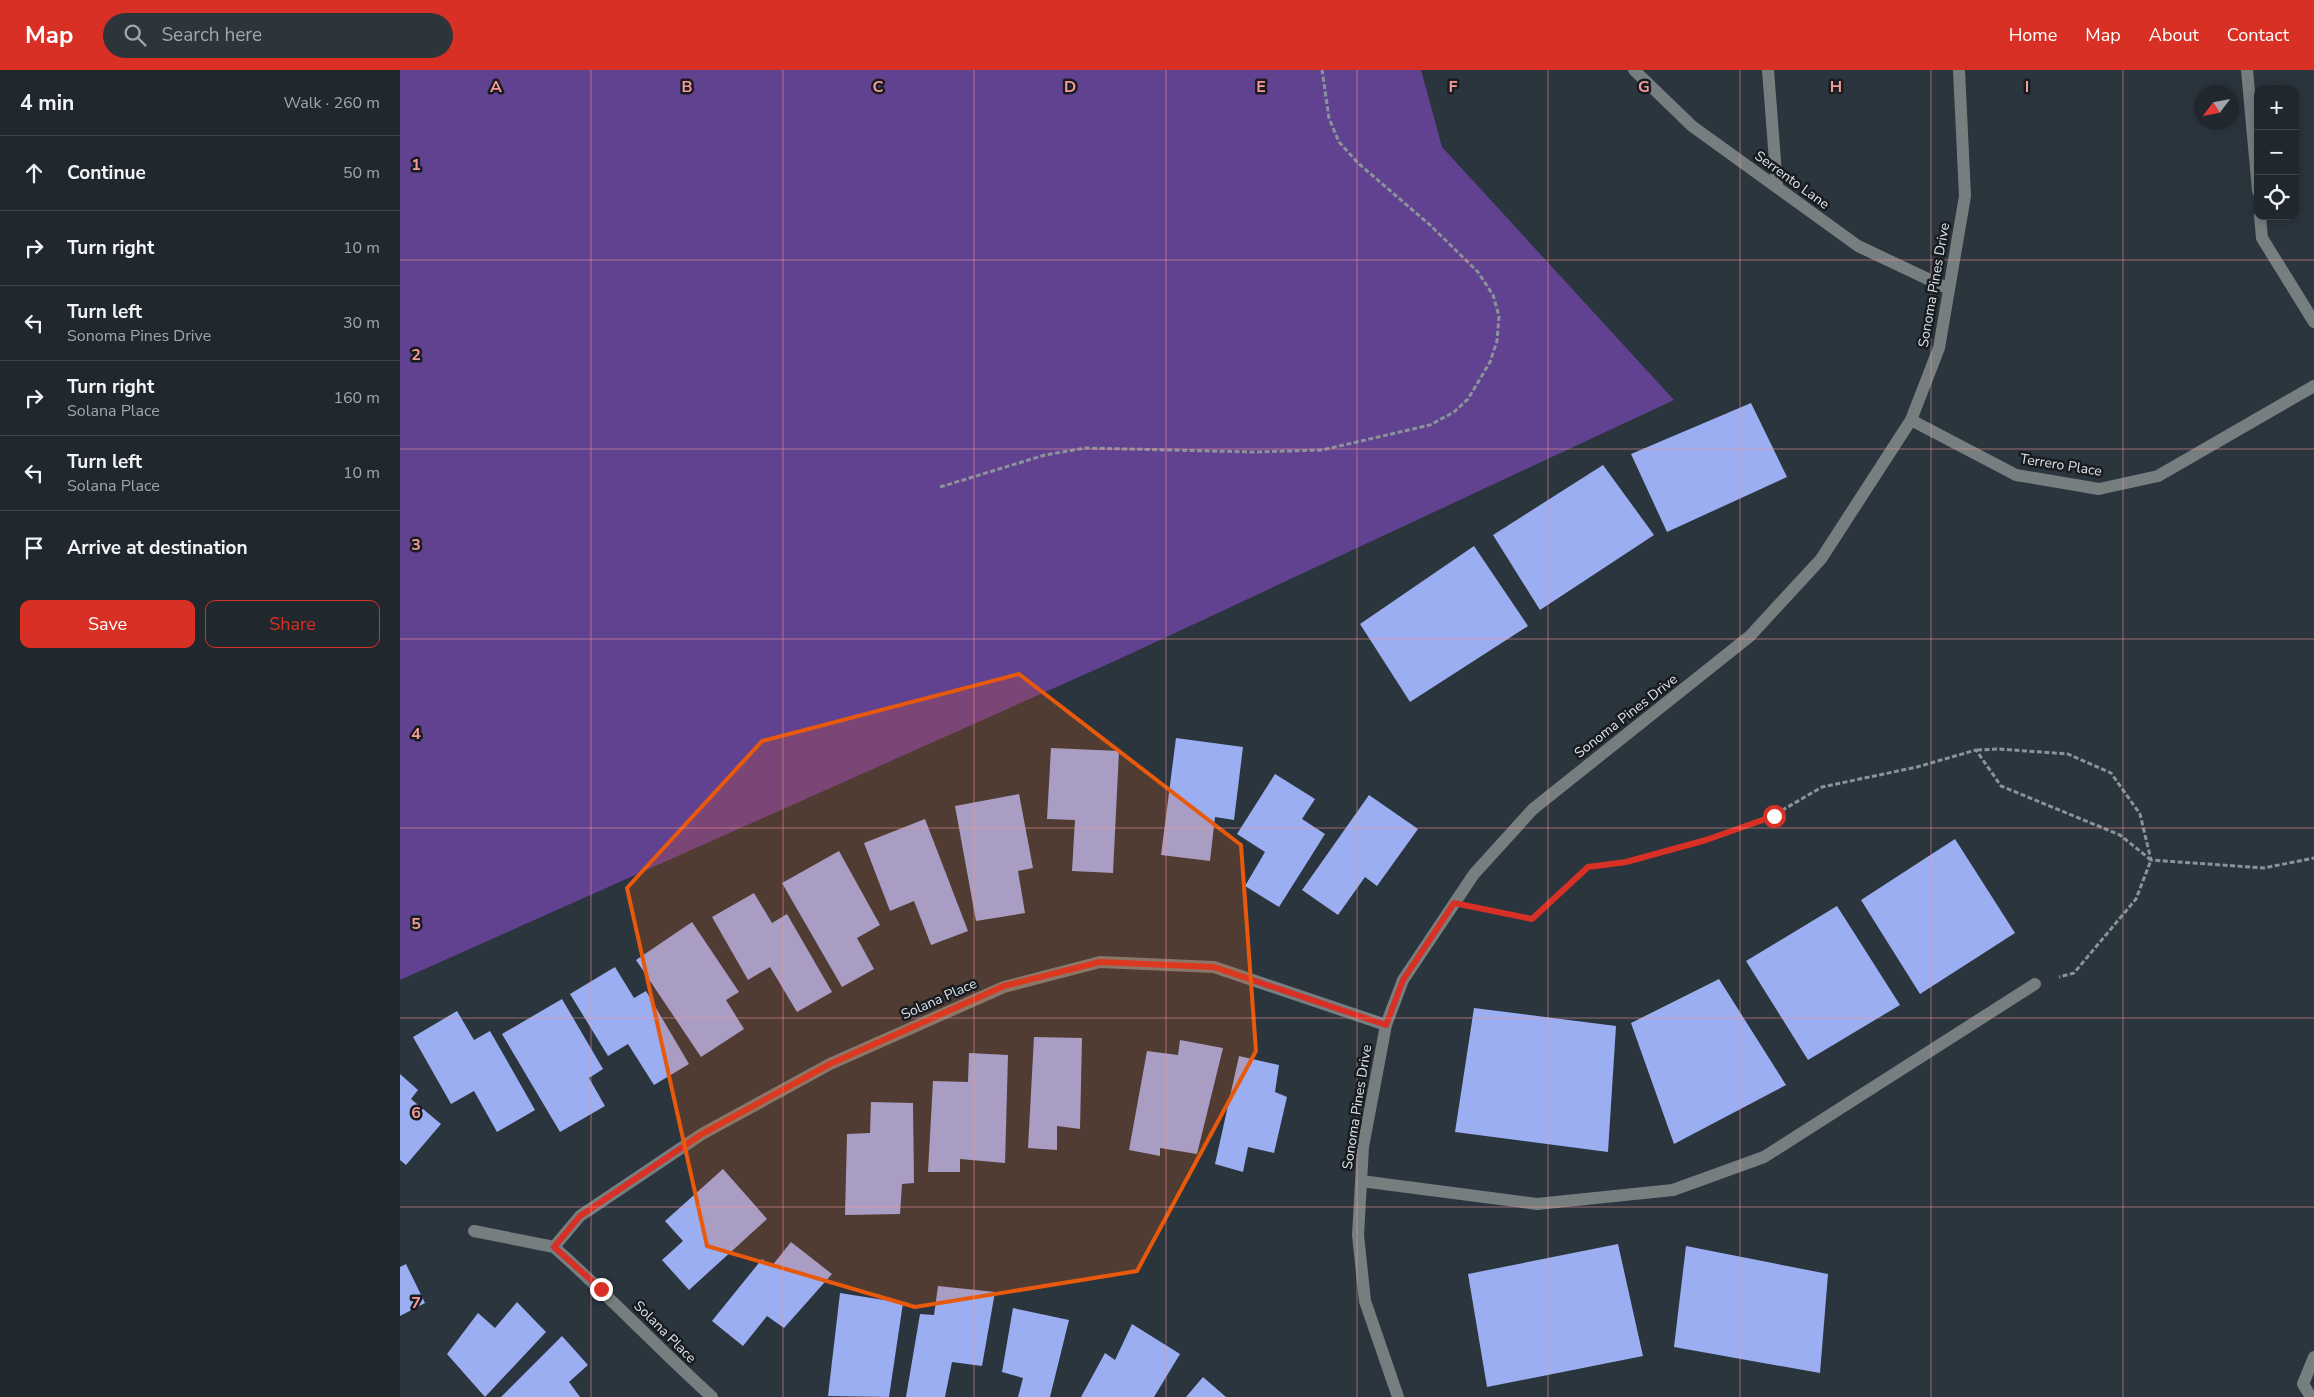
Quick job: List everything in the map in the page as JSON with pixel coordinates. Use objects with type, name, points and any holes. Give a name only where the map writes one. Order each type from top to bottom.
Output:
[{"type":"street","name":"Serrento Lane","points":[[1634,70],[1692,126],[1858,246],[1949,289]]},
{"type":"street","points":[[1768,70],[1777,187]]},
{"type":"street","name":"Sonoma Pines Drive","points":[[1398,1397],[1365,1301],[1358,1235],[1363,1147],[1386,1025],[1403,980],[1474,874],[1533,809],[1750,636],[1821,559],[1911,420],[1939,348],[1965,196],[1959,70]]},
{"type":"street","points":[[2247,70],[2257,175]]},
{"type":"street","points":[[2260,220],[2262,238],[2314,322]]},
{"type":"street","name":"Terrero Place","points":[[1911,420],[2016,475],[2099,489],[2158,476],[2314,386]]},
{"type":"street","name":"Solana Place","points":[[712,1397],[669,1358],[601,1289],[554,1247],[580,1216],[702,1134],[830,1064],[1004,986],[1100,962],[1214,967],[1386,1025]]},
{"type":"street","points":[[1361,1181],[1537,1204],[1673,1190],[1764,1157],[2035,984]]},
{"type":"street","points":[[474,1231],[554,1247]]},
{"type":"street","points":[[2311,1397],[2303,1384],[2314,1357]]},
{"type":"path","points":[[940,487],[1045,454],[1085,448],[1254,452],[1322,450],[1430,425],[1454,412],[1468,399],[1490,362],[1497,341],[1499,316],[1493,295],[1478,272],[1430,224],[1358,163],[1339,142],[1329,118],[1322,70]]},
{"type":"path","points":[[1454,903],[1532,919],[1588,867],[1626,862],[1706,840],[1774,816],[1822,787],[1917,767],[1976,750],[2000,749],[2068,754],[2111,773],[2140,814],[2151,860],[2136,899],[2074,973],[2035,984]]},
{"type":"path","points":[[1976,750],[2001,786],[2120,835],[2151,860],[2264,868],[2314,858]]},
{"type":"highlighted area","points":[[1019,674],[1241,845],[1256,1051],[1137,1271],[915,1307],[707,1246],[627,888],[762,741]]},
{"type":"shaded area","points":[[400,70],[1421,70],[1442,147],[1674,400],[1117,660],[400,980]]},
{"type":"building","points":[[1751,403],[1787,477],[1667,532],[1631,454]]},
{"type":"building","points":[[1603,465],[1654,535],[1540,610],[1493,535]]},
{"type":"building","points":[[1474,546],[1528,626],[1410,702],[1360,624]]},
{"type":"building","points":[[1176,738],[1243,747],[1234,820],[1215,817],[1210,861],[1161,855]]},
{"type":"building","points":[[1051,748],[1119,751],[1113,873],[1072,871],[1075,820],[1047,819]]},
{"type":"building","points":[[1275,774],[1315,799],[1302,819],[1325,834],[1279,907],[1245,886],[1265,852],[1237,834]]},
{"type":"building","points":[[1019,794],[1033,868],[1018,871],[1025,913],[976,921],[955,806]]},
{"type":"building","points":[[1369,795],[1418,829],[1377,886],[1365,877],[1338,915],[1302,890]]},
{"type":"building","points":[[925,819],[968,931],[931,945],[914,901],[890,911],[864,843]]},
{"type":"building","points":[[1955,839],[2015,933],[1920,994],[1861,900]]},
{"type":"building","points":[[839,851],[880,925],[857,938],[874,969],[842,987],[782,883]]},
{"type":"building","points":[[754,893],[772,923],[787,914],[832,992],[797,1012],[770,967],[748,980],[712,917]]},
{"type":"building","points":[[1837,906],[1900,1005],[1808,1060],[1746,961]]},
{"type":"building","points":[[692,922],[739,992],[726,1000],[744,1029],[701,1057],[636,960]]},
{"type":"building","points":[[615,967],[634,998],[646,991],[689,1064],[654,1085],[628,1044],[608,1056],[570,994]]},
{"type":"building","points":[[1719,979],[1786,1085],[1674,1144],[1631,1023]]},
{"type":"building","points":[[562,999],[603,1069],[589,1078],[605,1106],[560,1132],[502,1034]]},
{"type":"building","points":[[1474,1008],[1616,1026],[1608,1152],[1455,1132]]},
{"type":"building","points":[[457,1011],[474,1040],[490,1031],[535,1110],[497,1132],[474,1091],[451,1104],[413,1037]]},
{"type":"building","points":[[1034,1037],[1082,1038],[1080,1129],[1057,1126],[1057,1150],[1028,1148]]},
{"type":"building","points":[[1180,1040],[1223,1048],[1197,1154],[1160,1148],[1160,1156],[1129,1150],[1147,1051],[1178,1055]]},
{"type":"building","points":[[969,1053],[1008,1055],[1005,1163],[960,1159],[960,1172],[928,1172],[933,1081],[968,1082]]},
{"type":"building","points":[[1239,1056],[1279,1065],[1275,1092],[1287,1097],[1274,1153],[1248,1147],[1243,1172],[1215,1164]]},
{"type":"building","points":[[400,1074],[418,1090],[411,1099],[441,1124],[406,1165],[400,1160]]},
{"type":"building","points":[[871,1102],[913,1103],[914,1183],[902,1184],[900,1214],[845,1215],[847,1134],[870,1133]]},
{"type":"building","points":[[723,1169],[767,1219],[689,1290],[662,1260],[683,1241],[665,1221]]},
{"type":"building","points":[[791,1242],[832,1274],[784,1328],[767,1316],[743,1346],[712,1321],[762,1259],[771,1267]]},
{"type":"building","points":[[1618,1244],[1643,1356],[1487,1387],[1468,1274]]},
{"type":"building","points":[[1686,1246],[1828,1274],[1820,1373],[1674,1347]]},
{"type":"building","points":[[406,1264],[425,1303],[400,1316],[400,1267]]},
{"type":"building","points":[[938,1286],[995,1292],[982,1366],[952,1362],[945,1397],[906,1397],[920,1314],[934,1315]]},
{"type":"building","points":[[840,1293],[903,1303],[889,1397],[828,1396]]},
{"type":"building","points":[[517,1302],[546,1332],[485,1397],[447,1354],[478,1313],[495,1328]]},
{"type":"building","points":[[1013,1308],[1069,1320],[1050,1397],[1018,1397],[1023,1378],[1002,1372]]},
{"type":"building","points":[[1132,1324],[1180,1354],[1154,1397],[1081,1397],[1105,1353],[1115,1360]]},
{"type":"building","points":[[562,1336],[588,1365],[569,1382],[580,1397],[501,1397]]},
{"type":"building","points":[[1203,1377],[1226,1397],[1186,1397]]},
{"type":"route","points":[[601,1289],[554,1247],[580,1216],[702,1134],[830,1064],[1004,986],[1100,962],[1214,967],[1386,1025],[1403,980],[1454,903],[1532,919],[1588,867],[1626,862],[1706,840],[1774,816]]}]
